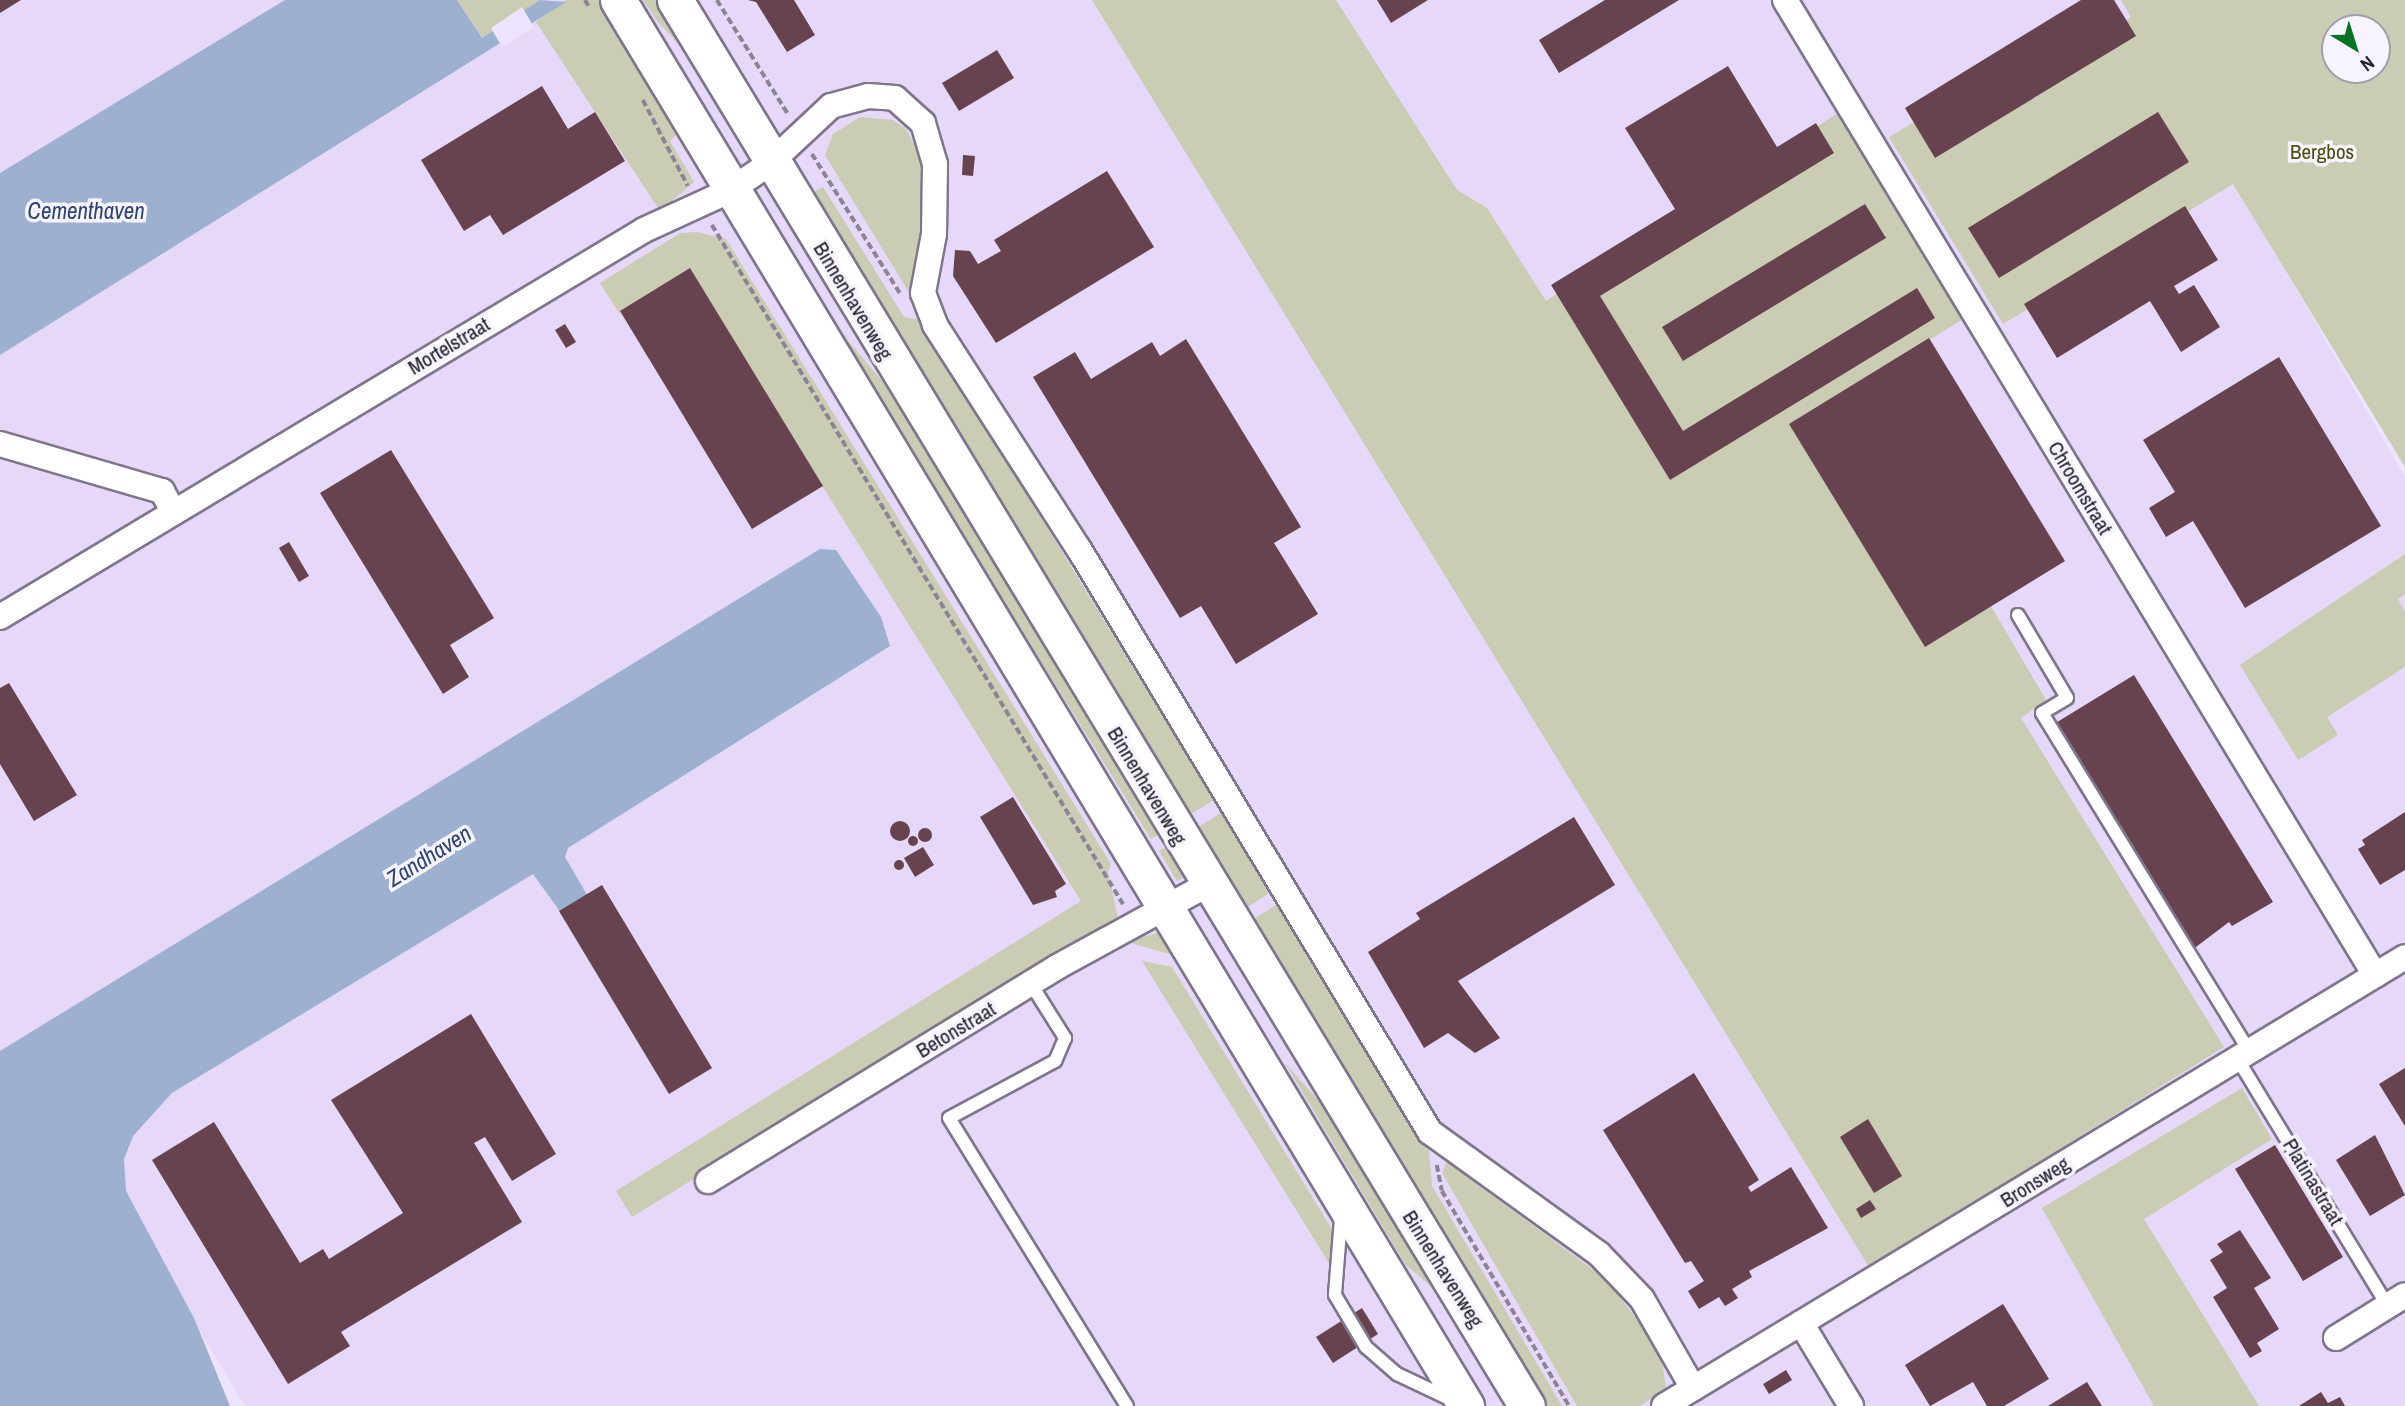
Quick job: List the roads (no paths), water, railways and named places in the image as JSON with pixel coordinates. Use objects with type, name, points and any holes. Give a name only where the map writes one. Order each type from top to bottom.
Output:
[{"type":"main road","name":"Binnenhavenweg","points":[[618,0],[729,191],[1342,1193],[1464,1406]]},
{"type":"main road","name":"Binnenhavenweg","points":[[676,0],[769,164],[1527,1406]]},
{"type":"street","name":"Chroomstraat","points":[[1786,0],[2375,975]]},
{"type":"street","points":[[729,191],[769,164],[799,132],[831,106],[868,96],[895,98],[923,122],[935,164],[925,304],[1430,1132],[1599,1254],[1642,1299],[1693,1388]]},
{"type":"street","name":"Mortelstraat","points":[[0,617],[644,230],[729,191]]},
{"type":"street","points":[[0,444],[162,491],[173,511]]},
{"type":"street","name":"Betonstraat","points":[[708,1181],[1031,984],[1207,885]]},
{"type":"street","name":"Bronsweg","points":[[1664,1406],[2405,957]]},
{"type":"street","name":"Platinastraat","points":[[2336,1338],[2397,1300]]},
{"type":"street","points":[[1801,1323],[1851,1406]]},
{"type":"lane","name":"Platinastraat","points":[[2018,615],[2067,698],[2042,713],[2243,1054],[2397,1300]]},
{"type":"lane","points":[[1031,984],[1065,1038],[1055,1061],[949,1118],[1128,1406]]},
{"type":"lane","points":[[1342,1193],[1335,1295],[1366,1347],[1396,1374],[1464,1406]]},
{"type":"water","name":"Cementhaven","points":[[285,0],[457,0],[482,38],[540,0],[566,2],[0,355],[0,173]]},
{"type":"water","name":"Zandhaven","points":[[820,549],[836,550],[881,617],[890,646],[568,848],[565,857],[590,900],[564,917],[533,874],[172,1093],[133,1136],[124,1159],[126,1191],[194,1318],[230,1406],[0,1406],[0,1051]]},
{"type":"park label","name":"Bergbos","points":[[2322,152]]}]
